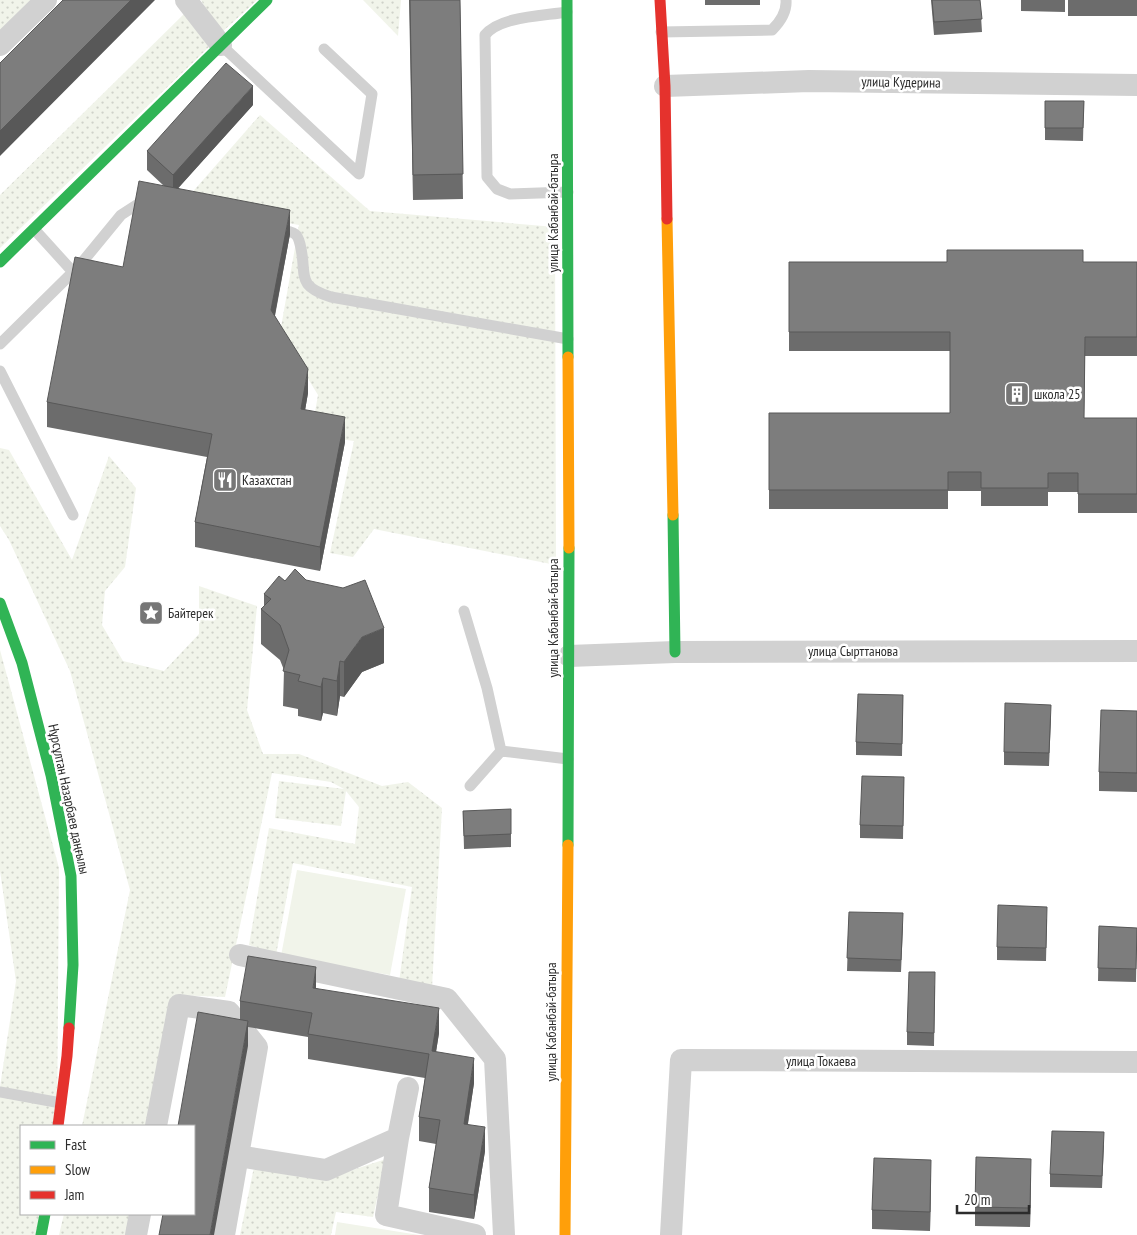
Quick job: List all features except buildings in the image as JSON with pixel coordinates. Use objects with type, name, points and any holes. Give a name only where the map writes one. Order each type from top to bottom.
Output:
[{"type":"main road","points":[[0,262],[266,0]]},
{"type":"main road","name":"улица Кабанбай-батыра","points":[[564,1235],[569,656],[567,0]]},
{"type":"main road","points":[[660,0],[665,86],[675,652]]},
{"type":"main road","name":"Нұрсұлтан Назарбаев даңғылы","points":[[0,603],[22,663],[52,775],[71,876],[73,965],[67,1056],[58,1125]]},
{"type":"main road","points":[[41,1235],[45,1215]]},
{"type":"street","points":[[0,45],[46,0]]},
{"type":"street","points":[[186,0],[221,45]]},
{"type":"street","name":"улица Кудерина","points":[[665,86],[809,80],[1137,85]]},
{"type":"street","name":"улица Сырттанова","points":[[569,656],[675,652],[1137,650]]},
{"type":"street","points":[[240,955],[447,999],[495,1059],[504,1235]]},
{"type":"street","points":[[156,1125],[179,1005],[229,1012],[257,1047],[224,1235]]},
{"type":"street","name":"улица Токаева","points":[[672,1235],[681,1060],[1137,1062]]},
{"type":"street","points":[[408,1088],[386,1215],[475,1235]]},
{"type":"street","points":[[238,1156],[326,1170],[398,1138]]},
{"type":"street","points":[[136,1235],[140,1215]]},
{"type":"lane","points":[[661,32],[772,30],[780,22],[786,0]]},
{"type":"lane","points":[[567,12],[503,22],[489,30],[485,35],[487,177],[497,190],[510,194],[568,192]]},
{"type":"lane","points":[[221,45],[359,174],[372,94],[324,49]]},
{"type":"lane","points":[[0,344],[74,272],[121,215],[138,204],[162,205]]},
{"type":"lane","points":[[262,226],[294,233],[298,238],[303,256],[304,275],[308,285],[315,291],[331,297],[568,339]]},
{"type":"lane","points":[[34,229],[74,272]]},
{"type":"lane","points":[[0,371],[73,515]]},
{"type":"lane","points":[[464,612],[487,688],[501,751]]},
{"type":"lane","points":[[501,751],[568,758]]},
{"type":"lane","points":[[470,786],[501,751]]},
{"type":"lane","points":[[0,1092],[61,1104]]},
{"type":"shaded area","points":[[0,0],[34,0],[0,36]]},
{"type":"shaded area","points":[[201,0],[257,0],[220,34]]},
{"type":"shaded area","points":[[363,0],[401,0],[398,36]]},
{"type":"shaded area","points":[[186,12],[211,45],[0,248],[0,195]]},
{"type":"shaded area","points":[[260,115],[370,211],[555,227],[556,565],[374,529],[353,557],[330,553],[354,441],[311,435],[318,395],[280,333],[299,225],[182,204]]},
{"type":"shaded area","points":[[0,448],[9,450],[72,560],[109,456],[136,488],[125,567],[105,591],[102,625],[123,661],[164,671],[199,634],[199,586],[257,606],[247,710],[263,754],[299,754],[382,786],[408,782],[442,808],[432,987],[399,982],[412,887],[293,863],[276,955],[249,945],[269,828],[355,844],[359,807],[346,791],[341,826],[275,818],[279,781],[344,789],[331,782],[272,773],[225,997],[174,995],[150,1125],[82,1125],[130,890],[70,671],[9,540],[0,526]]},
{"type":"shaded area","points":[[0,650],[59,868],[57,1125],[20,1125],[20,1215],[42,1215],[38,1235],[0,1235],[0,1087],[16,981],[0,871]]},
{"type":"shaded area","points":[[297,870],[406,889],[390,975],[281,956]]},
{"type":"shaded area","points":[[386,1159],[373,1217],[336,1212],[331,1235],[240,1235],[254,1167],[328,1178]]},
{"type":"shaded area","points":[[64,1215],[134,1215],[130,1235],[59,1235]]},
{"type":"shaded area","points":[[337,1222],[419,1235],[335,1235]]},
{"type":"traffic: fast","points":[[0,262],[267,0]]},
{"type":"traffic: fast","points":[[567,0],[568,357]]},
{"type":"traffic: fast","points":[[673,515],[675,652]]},
{"type":"traffic: fast","points":[[568,845],[569,548]]},
{"type":"traffic: fast","points":[[0,603],[22,663],[51,775],[71,876],[73,965],[69,1028]]},
{"type":"traffic: fast","points":[[41,1235],[45,1215]]},
{"type":"traffic: slow","points":[[667,219],[673,515]]},
{"type":"traffic: slow","points":[[568,357],[569,548]]},
{"type":"traffic: slow","points":[[565,1235],[568,845]]},
{"type":"traffic: jam","points":[[660,0],[665,86],[667,219]]},
{"type":"traffic: jam","points":[[58,1125],[69,1028]]},
{"type":"place","name":"школа 25","points":[[1017,394]]},
{"type":"place","name":"Казахстан","points":[[225,480]]},
{"type":"place","name":"Байтерек","points":[[151,613]]}]
